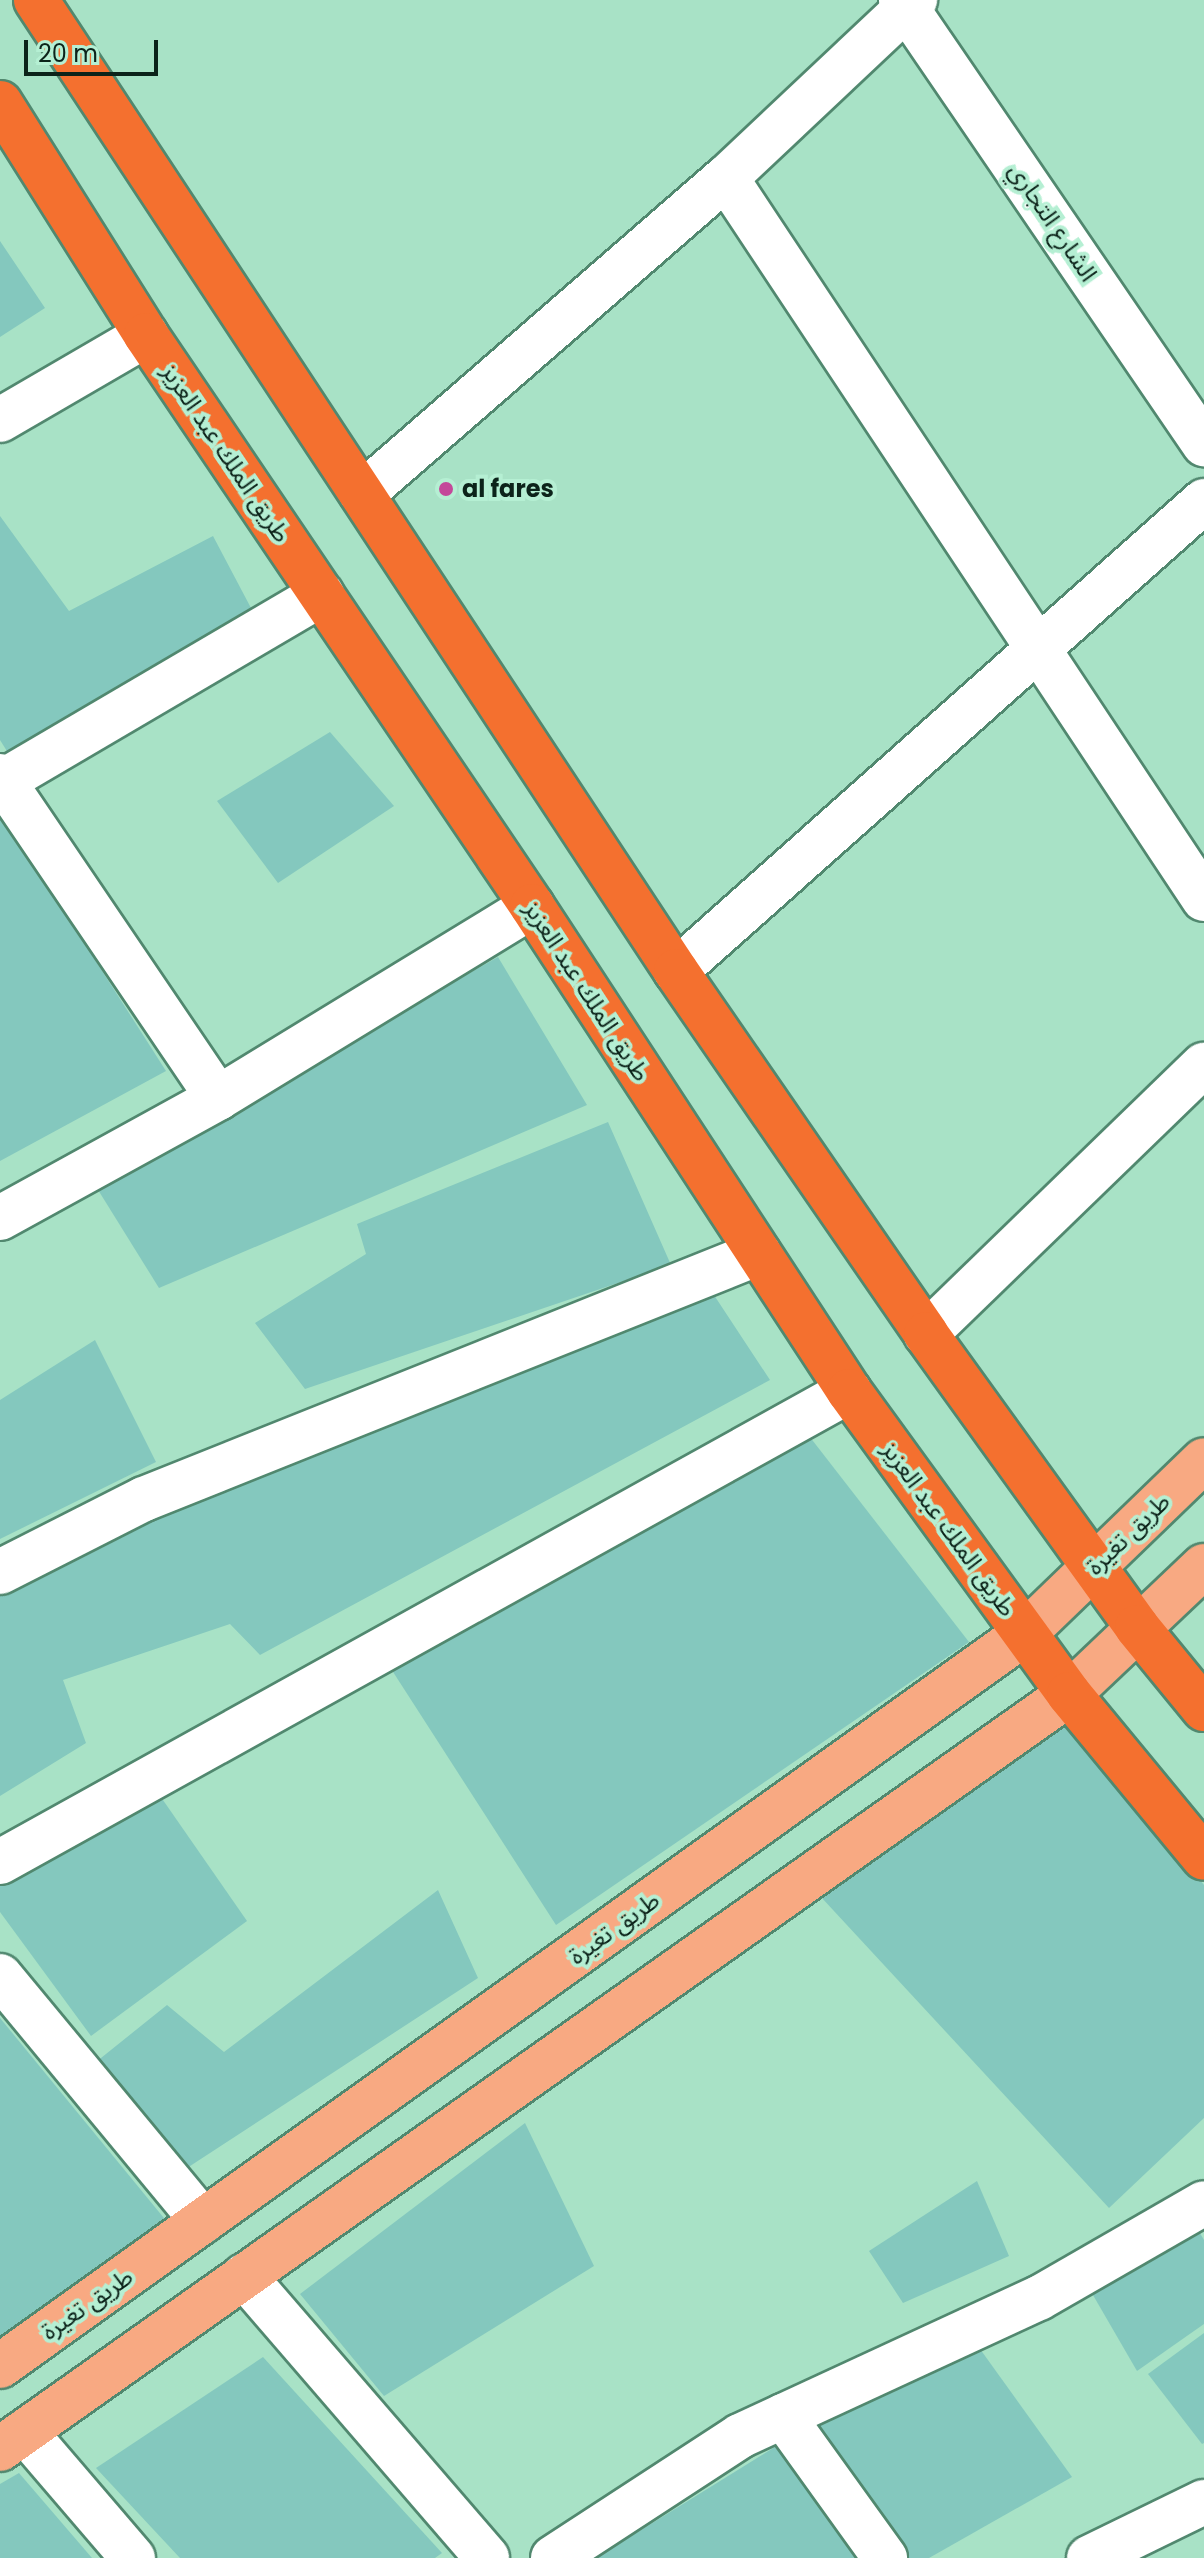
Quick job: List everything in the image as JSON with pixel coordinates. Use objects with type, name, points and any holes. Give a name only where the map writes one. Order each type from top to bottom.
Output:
[{"type":"highway","points":[[36,0],[676,971],[926,1334],[1137,1627],[1204,1709]]},
{"type":"highway","name":"طريق الملك عبد العزيز","points":[[4,113],[146,335],[532,906],[849,1391],[1069,1694],[1204,1858]]},
{"type":"main road","name":"طريق تغيرة","points":[[0,2366],[1024,1634],[1204,1460]]},
{"type":"main road","points":[[12,2441],[1069,1694],[1204,1566]]},
{"type":"street","points":[[362,494],[726,178],[908,2]]},
{"type":"street","name":"الشارع التجاري","points":[[908,2],[1204,444]]},
{"type":"street","points":[[726,178],[1204,899]]},
{"type":"street","points":[[0,420],[146,335]]},
{"type":"street","points":[[676,971],[1036,645],[1204,501]]},
{"type":"street","points":[[218,1098],[1,780],[322,594]]},
{"type":"street","points":[[0,1218],[218,1098],[532,906]]},
{"type":"street","points":[[926,1334],[1204,1065]]},
{"type":"street","points":[[0,1572],[144,1499],[759,1253]]},
{"type":"street","points":[[0,1862],[849,1391]]},
{"type":"street","points":[[0,1976],[203,2221]]},
{"type":"street","points":[[553,2558],[740,2436],[1039,2298],[1201,2213]]},
{"type":"street","points":[[244,2276],[487,2558]]},
{"type":"street","points":[[783,2416],[885,2558]]},
{"type":"street","points":[[12,2441],[133,2558]]},
{"type":"street","points":[[1089,2558],[1204,2502]]},
{"type":"building","points":[[0,241],[45,308],[0,337]]},
{"type":"building","points":[[0,516],[69,611],[213,536],[251,608],[10,756],[0,740]]},
{"type":"building","points":[[330,732],[394,806],[278,883],[217,801]]},
{"type":"building","points":[[0,811],[166,1071],[0,1161]]},
{"type":"building","points":[[498,957],[587,1105],[159,1288],[95,1185]]},
{"type":"building","points":[[608,1122],[671,1265],[305,1389],[255,1323],[366,1254],[357,1224]]},
{"type":"building","points":[[710,1289],[770,1380],[260,1655],[230,1624],[63,1680],[86,1743],[0,1796],[0,1591],[168,1510]]},
{"type":"building","points":[[95,1340],[156,1462],[0,1539],[0,1400]]},
{"type":"building","points":[[806,1432],[969,1642],[556,1925],[386,1661]]},
{"type":"building","points":[[1067,1712],[1204,1885],[1204,2118],[1109,2208],[821,1897]]},
{"type":"building","points":[[156,1790],[247,1921],[91,2036],[0,1912],[0,1881]]},
{"type":"building","points":[[438,1890],[478,1978],[187,2168],[96,2062],[167,2005],[224,2052]]},
{"type":"building","points":[[0,2018],[168,2223],[0,2341]]},
{"type":"building","points":[[525,2123],[594,2266],[384,2396],[300,2294]]},
{"type":"building","points":[[977,2181],[1009,2256],[903,2303],[869,2251]]},
{"type":"building","points":[[1191,2218],[1204,2240],[1204,2324],[1137,2371],[1086,2283]]},
{"type":"building","points":[[1204,2333],[1204,2443],[1202,2444],[1148,2374]]},
{"type":"building","points":[[975,2342],[1072,2477],[929,2558],[903,2558],[812,2422]]},
{"type":"building","points":[[263,2357],[442,2553],[435,2558],[180,2558],[96,2468]]},
{"type":"building","points":[[778,2445],[857,2558],[596,2558]]},
{"type":"building","points":[[19,2473],[92,2558],[0,2558],[0,2484]]},
{"type":"place","name":"al fares","points":[[446,489]]}]
